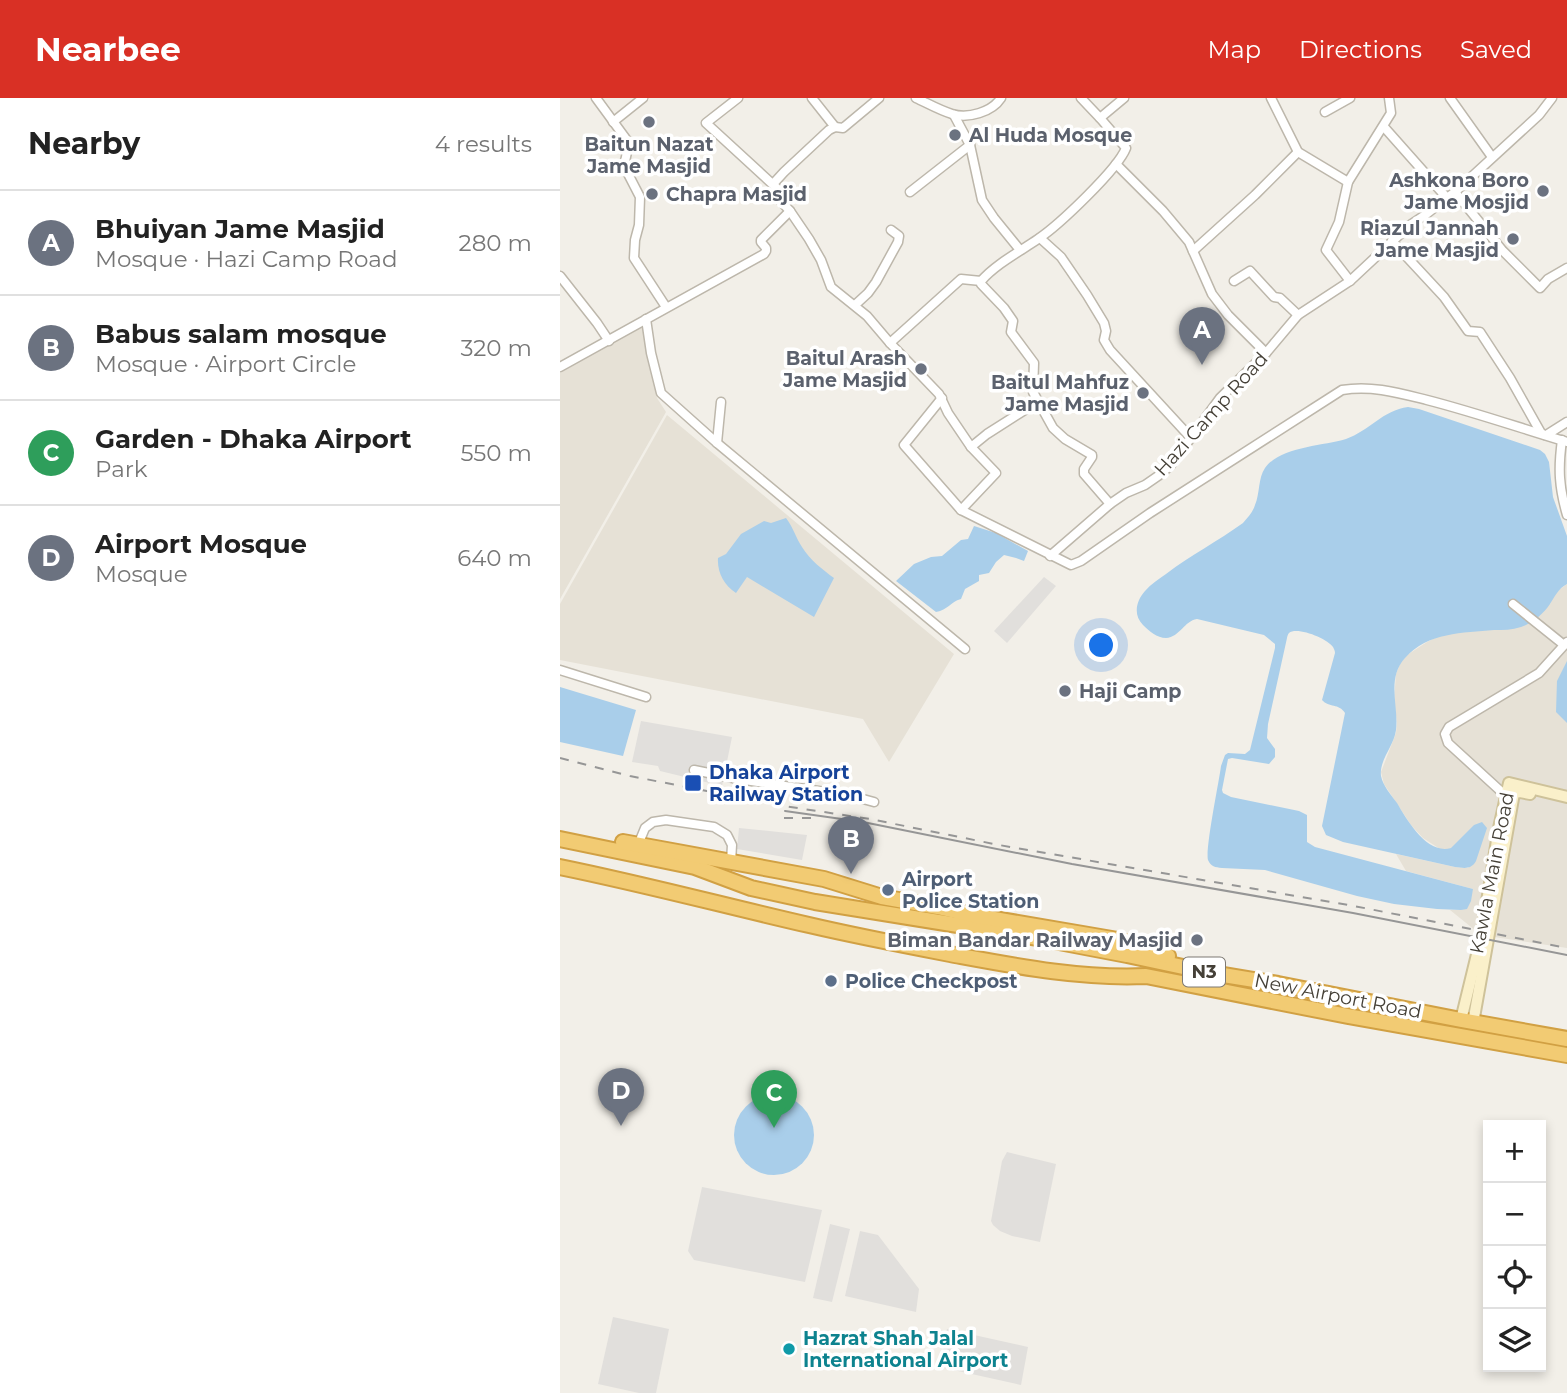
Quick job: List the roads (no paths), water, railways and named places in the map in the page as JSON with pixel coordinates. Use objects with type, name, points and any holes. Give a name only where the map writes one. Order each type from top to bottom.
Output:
[{"type":"highway","points":[[560,831],[824,879],[882,897],[976,916],[1118,940],[1189,964]]},
{"type":"highway","name":"New Airport Road","points":[[560,839],[695,867],[751,888],[789,897],[1127,955],[1467,1021],[1547,1035],[1567,1035]]},
{"type":"highway","name":"New Airport Road","points":[[560,867],[896,944],[1047,971],[1119,977],[1146,976],[1567,1055]]},
{"type":"highway","points":[[1545,1051],[1567,1062]]},
{"type":"street","points":[[596,98],[629,144],[624,166],[640,197],[634,258],[666,307]]},
{"type":"street","points":[[613,122],[643,98]]},
{"type":"street","points":[[738,98],[706,123],[780,191],[777,197],[809,239],[821,260],[831,287],[867,316],[942,398],[948,413],[971,447],[996,473],[961,510]]},
{"type":"street","points":[[812,98],[835,127]]},
{"type":"street","points":[[773,184],[829,130],[835,127],[843,128],[879,98]]},
{"type":"street","points":[[916,98],[954,115],[984,112],[1002,98]]},
{"type":"street","points":[[890,344],[961,279],[981,281],[1040,238],[1068,215],[1116,164],[1126,148],[1082,98]]},
{"type":"street","points":[[1100,118],[1124,98]]},
{"type":"street","points":[[1272,98],[1298,152],[1348,182]]},
{"type":"street","points":[[1325,112],[1350,98]]},
{"type":"street","points":[[1350,281],[1326,250],[1339,222],[1348,182],[1391,113],[1389,98]]},
{"type":"street","points":[[1450,98],[1492,157]]},
{"type":"street","name":"Hazi Camp Road","points":[[1050,556],[1110,504],[1145,485],[1171,465],[1220,398],[1266,353],[1298,315],[1350,281],[1410,225],[1455,192],[1539,115],[1552,98]]},
{"type":"street","points":[[954,115],[970,145],[982,200],[1020,250]]},
{"type":"street","points":[[1384,127],[1447,198]]},
{"type":"street","points":[[910,192],[970,145]]},
{"type":"street","points":[[1193,251],[1298,152]]},
{"type":"street","points":[[1116,164],[1163,211],[1189,242],[1212,294],[1228,315],[1266,353]]},
{"type":"street","points":[[1455,192],[1502,250],[1540,288],[1548,279],[1567,268]]},
{"type":"street","points":[[560,367],[764,254],[766,251],[761,240],[790,211]]},
{"type":"street","points":[[855,305],[876,282],[898,242],[899,236],[891,230]]},
{"type":"street","points":[[1040,238],[1061,257],[1087,295],[1104,323],[1104,340],[1110,350],[1191,438]]},
{"type":"street","points":[[1392,241],[1444,297],[1468,331],[1480,332],[1541,433],[1545,435]]},
{"type":"street","points":[[1234,281],[1250,271],[1274,297],[1280,298],[1298,315]]},
{"type":"street","points":[[560,276],[609,341]]},
{"type":"street","points":[[981,281],[1013,321],[1011,332],[1034,363],[1032,390],[1054,428],[1065,439],[1093,457],[1084,468],[1084,474],[1110,504]]},
{"type":"street","points":[[646,319],[661,393],[717,443],[965,649]]},
{"type":"street","points":[[942,398],[904,445],[961,510],[1071,565],[1342,390],[1355,388],[1380,388],[1564,441],[1559,463],[1559,481],[1567,515]]},
{"type":"street","points":[[971,447],[1039,401]]},
{"type":"street","points":[[717,443],[721,402]]},
{"type":"street","points":[[1545,435],[1567,422]]},
{"type":"street","points":[[1506,796],[1448,743],[1445,734],[1449,727],[1539,673],[1565,643],[1513,604]]},
{"type":"street","points":[[560,670],[646,697]]},
{"type":"street","points":[[694,770],[874,802]]},
{"type":"street","name":"Kawla Main Road","points":[[1467,1021],[1509,783],[1567,799]]},
{"type":"street","name":"Kawla Main Road","points":[[1467,1021],[1514,793],[1567,799]]},
{"type":"street","points":[[638,845],[645,828],[653,822],[666,820],[714,827],[727,835],[733,845],[731,862]]},
{"type":"water","points":[[1408,407],[1540,450],[1545,454],[1549,462],[1553,497],[1567,536],[1567,584],[1537,618],[1514,629],[1458,633],[1424,643],[1405,658],[1396,675],[1396,730],[1382,764],[1381,776],[1384,783],[1412,827],[1434,846],[1451,848],[1474,825],[1482,822],[1487,828],[1476,861],[1470,867],[1455,867],[1343,842],[1326,835],[1322,826],[1345,713],[1322,700],[1335,653],[1333,648],[1325,640],[1305,632],[1293,631],[1287,637],[1268,724],[1267,738],[1275,749],[1275,757],[1269,764],[1228,759],[1222,790],[1231,797],[1307,815],[1307,842],[1315,847],[1473,889],[1467,909],[1461,910],[1394,904],[1265,870],[1222,868],[1210,864],[1208,843],[1221,766],[1228,753],[1245,754],[1250,750],[1275,644],[1264,635],[1197,619],[1175,635],[1163,638],[1143,625],[1137,612],[1139,599],[1152,584],[1243,523],[1254,508],[1263,472],[1272,461],[1291,451],[1346,439],[1383,416]]},
{"type":"water","points":[[786,518],[805,552],[834,578],[814,617],[747,577],[736,593],[720,573],[718,558],[726,554],[741,534],[764,521],[771,523]]},
{"type":"water","points":[[974,526],[996,533],[1028,551],[1024,561],[1004,555],[989,573],[979,575],[979,581],[965,589],[961,599],[936,612],[896,581],[914,564],[942,556],[961,540],[968,539]]},
{"type":"water","points":[[1567,661],[1567,723],[1556,712],[1557,681]]},
{"type":"water","points":[[560,687],[636,710],[623,756],[560,742]]},
{"type":"water","points":[[774,1095],[789,1098],[802,1107],[811,1120],[814,1135],[811,1150],[802,1163],[789,1172],[774,1175],[759,1172],[746,1163],[737,1150],[734,1135],[737,1120],[746,1107],[759,1098]]},
{"type":"tram line","points":[[785,811],[863,822],[1072,864],[1353,913],[1567,955]]},
{"type":"railway","points":[[560,758],[630,776],[784,806],[1354,906],[1567,948]]},
{"type":"railway","points":[[784,818],[812,818]]},
{"type":"place","name":"Baitun Nazat Jame Masjid","points":[[649,122]]},
{"type":"place","name":"Al Huda Mosque","points":[[955,135]]},
{"type":"place","name":"Ashkona Boro Jame Mosjid","points":[[1543,191]]},
{"type":"place","name":"Chapra Masjid","points":[[652,194]]},
{"type":"place","name":"Riazul Jannah Jame Masjid","points":[[1513,239]]},
{"type":"place","name":"Bhuiyan Jame Masjid","points":[[1202,365]]},
{"type":"place","name":"Baitul Arash Jame Masjid","points":[[921,369]]},
{"type":"place","name":"Baitul Mahfuz Jame Masjid","points":[[1143,393]]},
{"type":"place","name":"Haji Camp","points":[[1065,691]]},
{"type":"place","name":"Dhaka Airport Railway Station","points":[[693,783]]},
{"type":"place","name":"Babus salam mosque","points":[[851,874]]},
{"type":"place","name":"Airport Police Station","points":[[888,890]]},
{"type":"place","name":"Biman Bandar Railway Masjid","points":[[1197,940]]},
{"type":"place","name":"Police Checkpost","points":[[831,981]]},
{"type":"place","name":"Airport Mosque","points":[[621,1126]]},
{"type":"place","name":"Garden - Dhaka Airport","points":[[774,1128]]},
{"type":"place","name":"Hazrat Shah Jalal International Airport","points":[[789,1349]]}]
